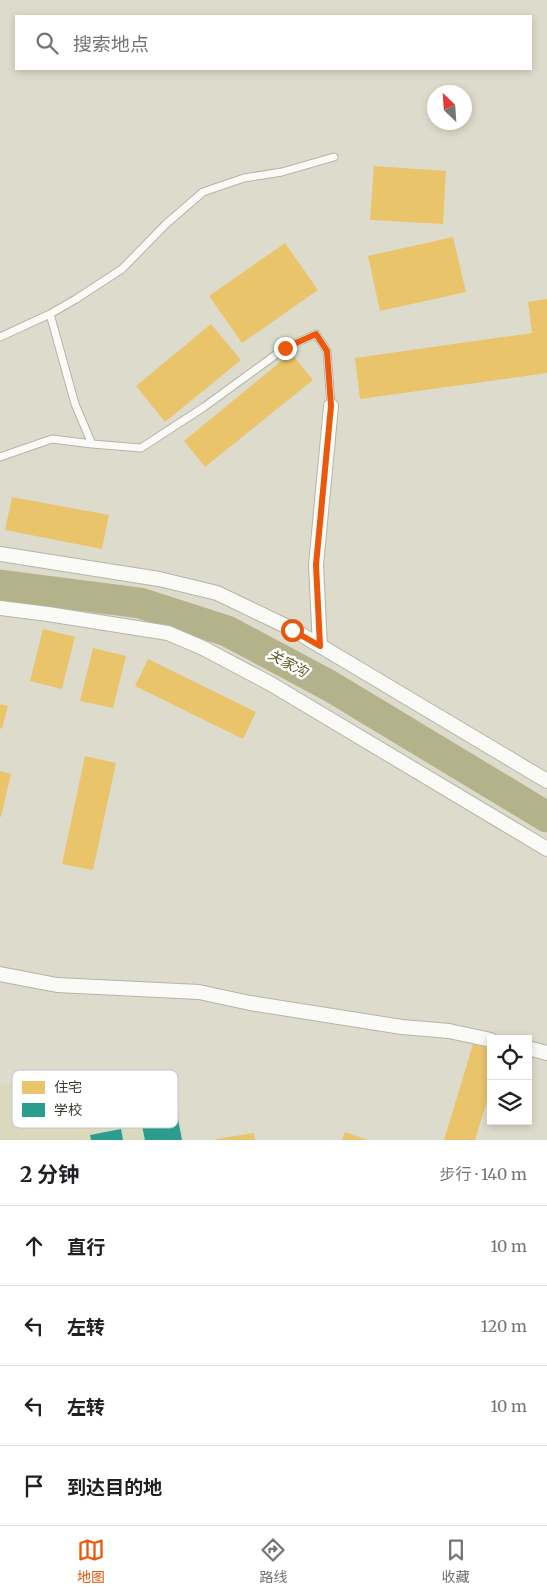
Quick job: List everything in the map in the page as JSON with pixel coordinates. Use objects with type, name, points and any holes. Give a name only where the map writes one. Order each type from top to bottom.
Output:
[{"type":"street","points":[[320,646],[316,565],[331,406]]},
{"type":"street","points":[[0,554],[160,579],[217,593],[292,630],[547,781]]},
{"type":"street","points":[[0,608],[168,632],[271,684],[547,848]]},
{"type":"street","points":[[0,974],[57,985],[199,992],[250,1003],[402,1027],[449,1031],[487,1039]]},
{"type":"street","points":[[532,1049],[547,1053]]},
{"type":"lane","points":[[0,337],[50,314],[122,269],[166,224],[203,192],[244,178],[282,172],[334,157]]},
{"type":"lane","points":[[50,314],[75,404],[92,444]]},
{"type":"lane","points":[[0,457],[52,439],[141,448],[204,407],[285,348],[316,334],[327,351],[331,406]]},
{"type":"shaded area","points":[[0,1084],[12,1085],[12,1128],[178,1128],[178,1108],[184,1140],[0,1140]]},
{"type":"building: 住宅","points":[[374,166],[446,171],[443,224],[370,220]]},
{"type":"building: 住宅","points":[[453,237],[466,292],[380,311],[368,256]]},
{"type":"building: 住宅","points":[[285,243],[318,290],[242,343],[209,296]]},
{"type":"building: 住宅","points":[[547,299],[547,373],[360,399],[355,358],[532,333],[528,302]]},
{"type":"building: 住宅","points":[[211,324],[241,360],[165,422],[136,386]]},
{"type":"building: 住宅","points":[[291,353],[313,380],[205,467],[184,441]]},
{"type":"building: 住宅","points":[[12,497],[109,515],[102,549],[5,530]]},
{"type":"building: 住宅","points":[[43,629],[75,637],[62,689],[30,681]]},
{"type":"building: 住宅","points":[[93,648],[126,656],[113,708],[80,701]]},
{"type":"building: 住宅","points":[[148,659],[256,712],[243,739],[135,686]]},
{"type":"building: 住宅","points":[[0,704],[8,706],[2,729],[0,728]]},
{"type":"building: 住宅","points":[[85,756],[116,763],[93,870],[62,864]]},
{"type":"building: 住宅","points":[[0,771],[11,774],[1,817],[0,817]]},
{"type":"building: 住宅","points":[[473,1044],[487,1048],[487,1100],[475,1140],[444,1140]]},
{"type":"building: 住宅","points":[[345,1132],[368,1140],[342,1140]]},
{"type":"building: 住宅","points":[[254,1133],[255,1140],[216,1140],[216,1139]]},
{"type":"building: 学校","points":[[178,1119],[182,1140],[145,1140],[142,1128],[178,1128]]},
{"type":"building: 学校","points":[[121,1129],[123,1140],[91,1140],[90,1135]]},
{"type":"waterway","name":"关家沟","points":[[0,585],[140,603],[227,631],[330,686],[547,817]]},
{"type":"route","points":[[285,348],[316,334],[327,351],[331,406],[316,565],[320,646],[292,630]]}]
